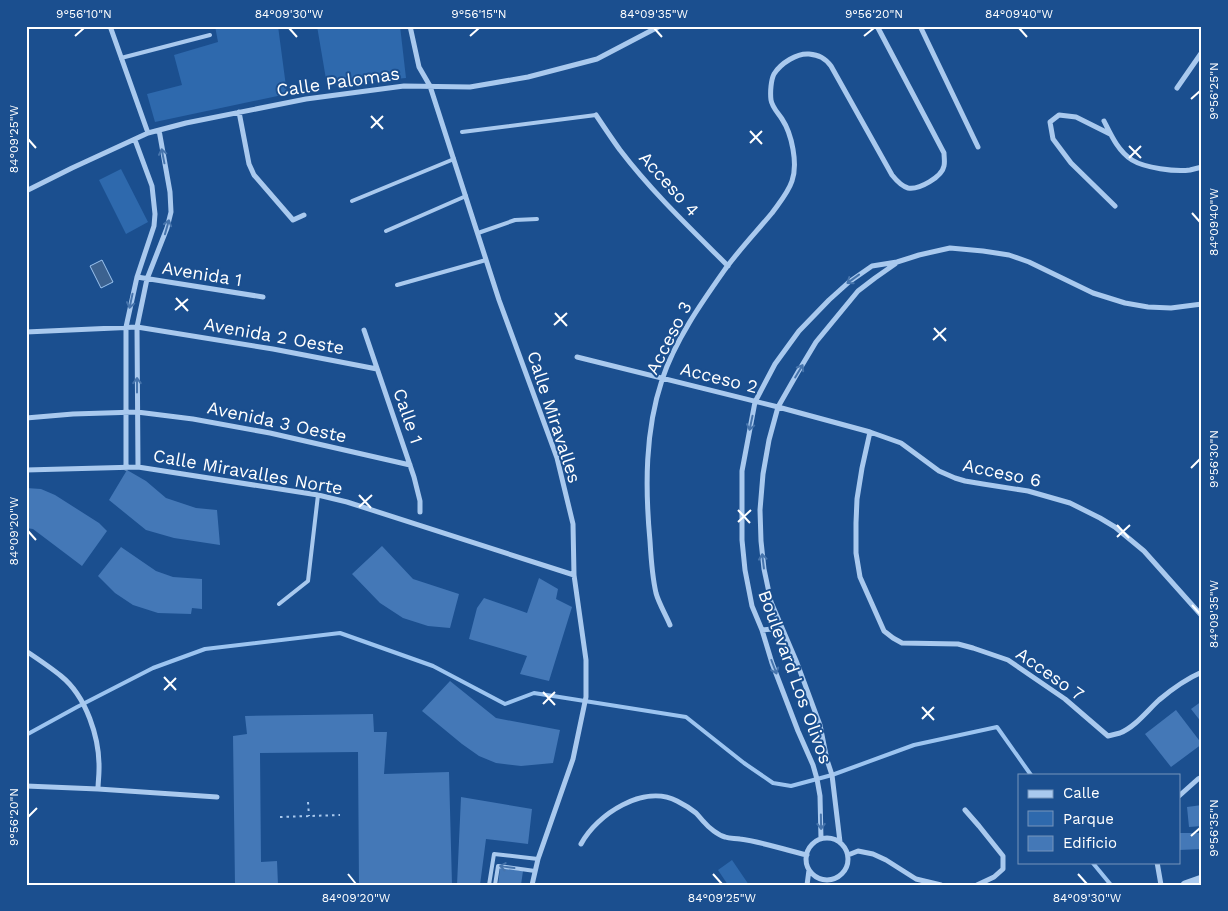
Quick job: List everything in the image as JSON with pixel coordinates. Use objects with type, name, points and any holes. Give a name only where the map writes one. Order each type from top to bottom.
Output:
[{"type":"street","points":[[110,26],[148,133]]},
{"type":"street","name":"Calle Miravalles","points":[[410,26],[419,67],[430,86],[499,300],[557,458],[572,524],[574,575],[586,660],[586,697],[573,759],[538,859],[532,885]]},
{"type":"street","name":"Calle Palomas","points":[[26,191],[72,168],[158,130],[239,112],[316,98],[404,86],[470,86],[528,77],[597,59],[660,26]]},
{"type":"street","name":"Acceso 3","points":[[670,625],[657,596],[652,572],[646,492],[653,410],[662,378],[672,355],[696,312],[728,266],[785,195],[793,179],[794,154],[790,133],[771,100],[771,84],[775,73],[783,64],[796,56],[806,54],[819,55],[827,61],[898,183],[908,188],[916,188],[940,174],[945,165],[944,154],[877,26]]},
{"type":"street","points":[[920,26],[978,147]]},
{"type":"street","points":[[1177,88],[1202,52]]},
{"type":"street","points":[[239,112],[249,164],[254,175],[292,220],[304,216]]},
{"type":"street","name":"Acceso 4","points":[[596,115],[639,174],[728,266]]},
{"type":"street","points":[[1110,134],[1076,117],[1059,115],[1050,122],[1053,138],[1071,163],[1115,206]]},
{"type":"street","points":[[1104,121],[1118,147],[1132,160],[1148,166],[1171,170],[1189,170],[1202,167]]},
{"type":"street","points":[[138,467],[137,327],[147,279],[167,228],[171,212],[170,192],[158,130]]},
{"type":"street","points":[[126,468],[126,328],[136,277],[154,226],[155,214],[152,186],[135,140]]},
{"type":"street","name":"Boulevard Los Olivos","points":[[821,839],[820,796],[817,779],[752,606],[745,570],[742,540],[742,471],[755,402],[775,364],[799,331],[829,300],[849,282],[872,266],[897,262],[950,248],[1009,255],[1029,262],[1093,293],[1125,303],[1171,308],[1202,304]]},
{"type":"street","name":"Boulevard Los Olivos","points":[[840,842],[832,775],[820,725],[797,663],[770,602],[761,542],[760,510],[763,474],[778,407],[816,342],[858,291],[897,262]]},
{"type":"street","name":"Avenida 1","points":[[136,277],[262,298]]},
{"type":"street","points":[[26,325],[28,332]]},
{"type":"street","name":"Avenida 2 Oeste","points":[[28,332],[137,327],[273,349],[377,369]]},
{"type":"street","name":"Calle 1","points":[[364,330],[418,489],[420,512]]},
{"type":"street","name":"Acceso 2","points":[[577,357],[767,404]]},
{"type":"street","name":"Acceso 6","points":[[767,404],[870,432],[901,443],[939,471],[955,478],[1015,488],[1070,503],[1115,527],[1144,551],[1202,616]]},
{"type":"street","name":"Avenida 3 Oeste","points":[[26,418],[137,412],[193,419],[270,433],[410,465]]},
{"type":"street","name":"Acceso 7","points":[[870,432],[857,499],[856,553],[860,577],[884,631],[892,638],[902,643],[958,644],[1008,660],[1065,699],[1108,736],[1121,732],[1135,723],[1160,699],[1186,680],[1202,672]]},
{"type":"street","name":"Calle Miravalles Norte","points":[[26,470],[138,467],[318,495],[347,502],[574,575]]},
{"type":"street","points":[[762,630],[782,628]]},
{"type":"street","points":[[26,651],[62,676],[73,688],[85,707],[96,744],[99,768],[98,789]]},
{"type":"street","points":[[1180,795],[1202,777]]},
{"type":"street","points":[[26,786],[217,797]]},
{"type":"street","points":[[581,844],[591,829],[606,815],[620,806],[650,797],[664,797],[676,800],[696,813],[705,824],[726,838],[739,838],[807,855]]},
{"type":"street","points":[[965,810],[1003,856],[1002,869],[994,877],[976,885]]},
{"type":"street","points":[[827,838],[840,842],[848,855],[847,864],[843,872],[831,880],[820,879],[813,875],[807,862],[807,855],[812,846],[821,839],[827,838]]},
{"type":"street","points":[[848,855],[858,851],[873,854],[916,879],[941,885]]},
{"type":"street","points":[[1157,864],[1161,885]]},
{"type":"street","points":[[807,885],[809,869]]},
{"type":"street","points":[[836,878],[836,885]]},
{"type":"street","points":[[1185,885],[1202,879]]},
{"type":"lane","points":[[121,58],[210,34]]},
{"type":"lane","points":[[462,132],[596,115]]},
{"type":"lane","points":[[352,201],[454,159]]},
{"type":"lane","points":[[386,231],[466,196]]},
{"type":"lane","points":[[478,233],[515,220],[537,219]]},
{"type":"lane","points":[[397,286],[486,260]]},
{"type":"lane","points":[[279,604],[308,581],[318,495]]},
{"type":"lane","points":[[490,885],[494,854],[538,859]]},
{"type":"lane","points":[[495,885],[498,866],[535,871]]},
{"type":"path","points":[[308,802],[308,816]]},
{"type":"path","points":[[280,817],[340,815]]},
{"type":"green space","points":[[215,26],[278,26],[287,94],[155,122],[147,94],[182,85],[174,55],[218,42]]},
{"type":"green space","points":[[317,26],[400,26],[406,78],[327,85]]},
{"type":"green space","points":[[121,169],[148,222],[126,234],[99,180]]},
{"type":"green space","points":[[732,860],[749,885],[728,885],[718,870]]},
{"type":"shaded area","points":[[102,260],[113,282],[101,288],[90,266]]},
{"type":"building","points":[[127,470],[146,481],[166,498],[196,508],[217,510],[220,545],[174,538],[146,530],[109,500]]},
{"type":"building","points":[[26,488],[41,489],[55,495],[99,523],[107,531],[82,566],[33,529],[26,528]]},
{"type":"building","points":[[382,546],[413,579],[459,594],[450,628],[428,626],[403,618],[380,603],[352,574]]},
{"type":"building","points":[[121,547],[156,571],[173,577],[202,579],[202,609],[192,608],[191,614],[158,613],[133,605],[115,593],[98,576]]},
{"type":"building","points":[[539,578],[558,589],[556,599],[572,607],[549,681],[520,674],[527,656],[469,639],[477,608],[484,598],[527,613]]},
{"type":"building","points":[[450,681],[496,718],[560,730],[553,763],[521,766],[496,763],[479,756],[462,744],[422,711]]},
{"type":"building","points":[[1202,701],[1202,723],[1191,709]]},
{"type":"building","points":[[1176,710],[1202,744],[1171,767],[1145,734]]},
{"type":"building","points":[[373,714],[374,732],[387,732],[384,774],[449,772],[452,885],[359,885],[358,752],[260,753],[261,862],[277,861],[278,885],[235,885],[233,736],[247,734],[245,716]]},
{"type":"building","points":[[461,797],[532,809],[528,844],[486,839],[480,885],[457,885]]},
{"type":"building","points":[[1202,805],[1202,826],[1189,827],[1187,807]]},
{"type":"building","points":[[1180,833],[1202,833],[1202,849],[1180,850]]},
{"type":"building","points":[[500,868],[523,871],[521,885],[498,885]]},
{"type":"waterway","points":[[26,735],[153,668],[205,649],[340,633],[433,666],[505,704],[534,693],[686,717],[744,763],[773,783],[791,786],[832,775],[914,745],[997,727],[1030,774]]},
{"type":"waterway","points":[[1094,864],[1111,885]]}]
